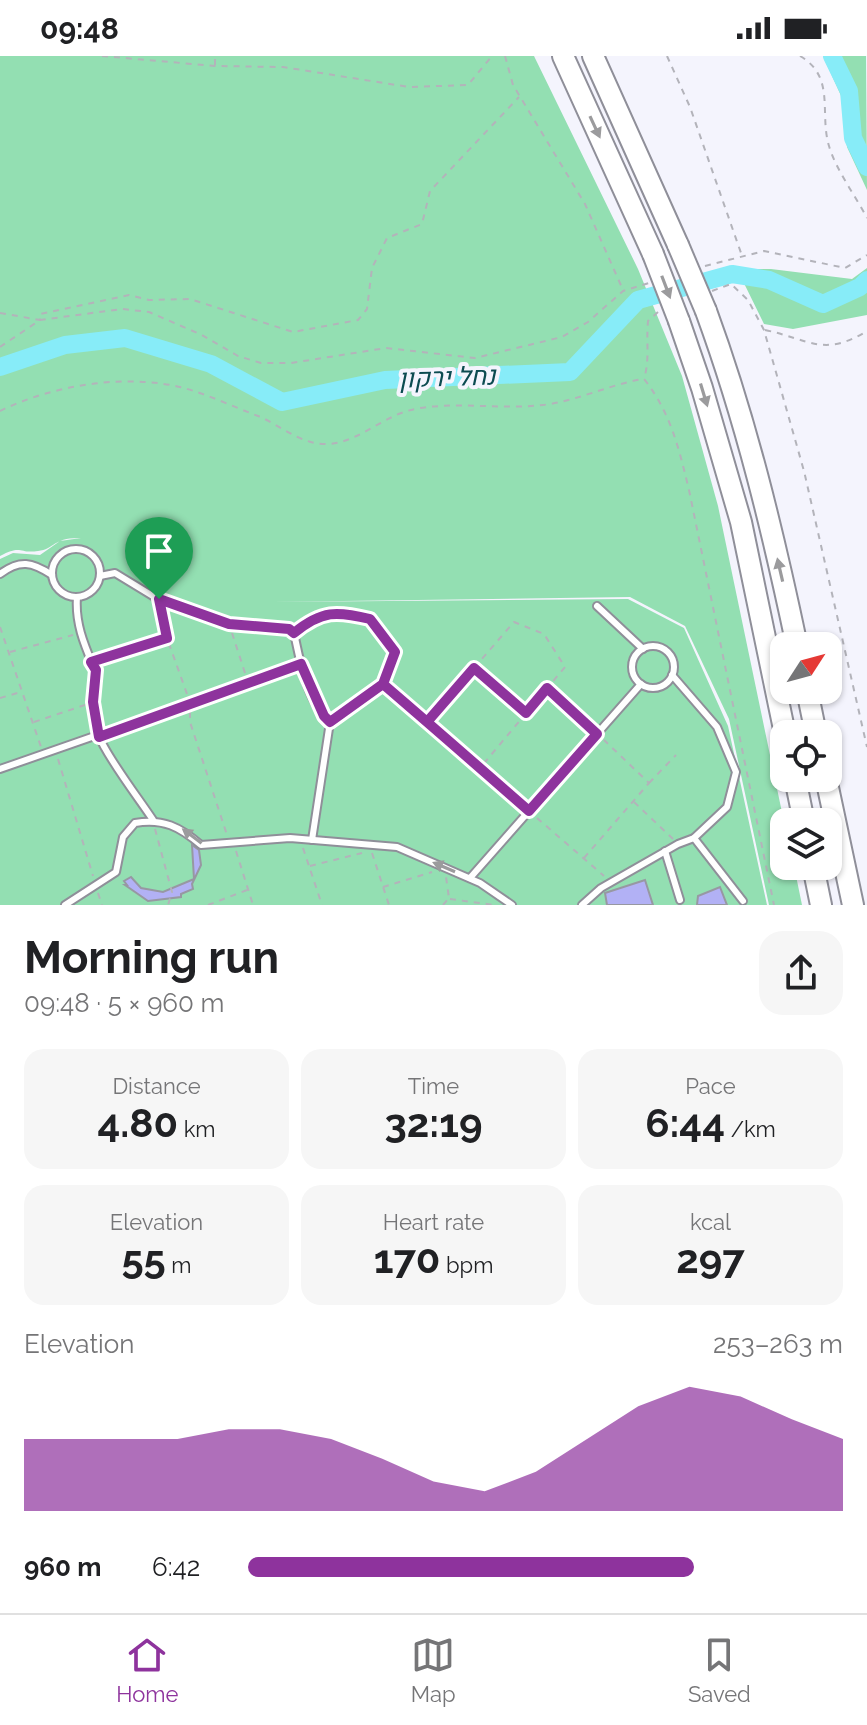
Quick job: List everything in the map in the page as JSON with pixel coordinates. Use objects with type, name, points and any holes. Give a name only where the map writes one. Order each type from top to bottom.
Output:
[{"type":"highway","points":[[563,56],[653,254],[702,388],[741,522],[782,720]]},
{"type":"highway","points":[[593,56],[678,245],[729,374],[762,489],[794,632]]},
{"type":"highway","points":[[829,792],[853,905]]},
{"type":"highway","points":[[816,880],[821,905]]},
{"type":"lane","points":[[52,575],[56,560],[62,554],[77,549],[96,561],[100,576]]},
{"type":"lane","points":[[0,574],[21,562],[37,565],[52,575],[63,593],[77,597],[89,593],[100,576],[115,573],[159,599],[229,624],[289,629],[294,633],[301,664],[324,716],[330,722]]},
{"type":"lane","points":[[77,597],[76,613],[81,633],[96,670],[93,702],[99,737],[153,820]]},
{"type":"lane","points":[[597,606],[643,649]]},
{"type":"lane","points":[[294,633],[307,623],[338,612],[370,619],[395,652],[383,684],[330,722],[312,840]]},
{"type":"lane","points":[[651,646],[665,650],[673,662],[672,675],[662,686],[648,687],[641,684],[633,671],[633,663],[643,649],[651,646]]},
{"type":"lane","points":[[0,769],[301,664]]},
{"type":"lane","points":[[582,905],[611,882],[694,838],[727,807],[736,772],[717,727],[672,675]]},
{"type":"lane","points":[[470,878],[641,684]]},
{"type":"lane","points":[[65,905],[116,872],[123,837],[135,823],[153,820],[180,828],[201,845],[300,839],[370,848],[397,847],[470,878],[512,905]]},
{"type":"lane","points":[[694,838],[743,901]]},
{"type":"lane","points":[[665,851],[680,900]]},
{"type":"path","points":[[102,56],[215,66],[283,67],[409,87],[468,85],[492,56]]},
{"type":"path","points":[[215,56],[215,66]]},
{"type":"path","points":[[0,313],[40,320],[122,309],[149,312],[202,335],[238,356],[261,363],[291,363],[386,348],[475,358],[562,337],[588,322],[623,291],[585,204],[519,97],[505,56]]},
{"type":"path","points":[[667,56],[690,107],[742,254],[764,251],[845,268],[857,264],[867,255]]},
{"type":"path","points":[[800,56],[818,72],[825,88],[829,148],[867,218]]},
{"type":"path","points":[[40,320],[40,314],[129,295],[149,300],[190,299],[293,332],[358,320],[367,309],[372,268],[387,238],[422,224],[430,191],[519,97]]},
{"type":"path","points":[[731,284],[748,300],[764,330],[804,471],[867,747]]},
{"type":"path","points":[[0,347],[40,320]]},
{"type":"path","points":[[644,379],[650,359],[646,343],[648,321]]},
{"type":"path","points":[[764,330],[827,347],[847,344],[867,331]]},
{"type":"path","points":[[0,411],[37,396],[137,381],[184,388],[262,418],[310,443],[328,445],[345,440],[392,415],[415,409],[541,405],[570,401],[644,379]]},
{"type":"path","points":[[644,379],[666,412],[689,490],[774,905]]},
{"type":"path","points":[[159,599],[167,638],[190,703],[190,722],[253,905]]},
{"type":"path","points":[[427,722],[514,622],[544,634],[565,667],[480,768]]},
{"type":"path","points":[[229,624],[248,683]]},
{"type":"path","points":[[0,627],[44,754]]},
{"type":"path","points":[[9,653],[81,633]]},
{"type":"path","points":[[91,662],[167,638]]},
{"type":"path","points":[[474,668],[526,713]]},
{"type":"path","points":[[383,684],[611,882]]},
{"type":"path","points":[[547,688],[649,783]]},
{"type":"path","points":[[0,698],[22,691]]},
{"type":"path","points":[[32,722],[93,702]]},
{"type":"path","points":[[56,750],[102,905]]},
{"type":"path","points":[[583,858],[676,755]]},
{"type":"path","points":[[633,801],[678,844]]},
{"type":"path","points":[[153,820],[172,892],[168,905]]},
{"type":"path","points":[[300,839],[322,905]]},
{"type":"path","points":[[309,867],[370,848],[389,905]]},
{"type":"path","points":[[383,887],[445,868],[449,898],[443,905]]},
{"type":"path","points":[[208,905],[248,890]]},
{"type":"path","points":[[449,898],[494,905]]},
{"type":"green space","points":[[0,56],[534,56],[638,269],[682,376],[718,506],[770,755],[770,792],[778,792],[781,808],[770,808],[770,880],[797,880],[802,905],[769,905],[729,719],[685,626],[630,597],[269,602],[628,599],[684,628],[728,726],[767,905],[0,905],[0,559],[13,553],[40,555],[60,541],[44,550],[7,552],[0,556]]},
{"type":"green space","points":[[823,56],[866,56],[867,190],[847,147],[842,98]]},
{"type":"green space","points":[[867,268],[867,315],[793,329],[764,324],[737,269],[771,269],[852,279]]},
{"type":"building","points":[[192,845],[199,850],[201,865],[192,884],[193,889],[181,894],[181,897],[148,901],[125,885],[124,881],[131,877],[141,888],[163,892],[194,879]]},
{"type":"building","points":[[645,880],[653,905],[607,905],[605,893]]},
{"type":"building","points":[[720,887],[727,905],[697,905],[698,896]]},
{"type":"waterway","name":"נחל ירקון","points":[[832,56],[849,91],[853,138],[867,167]]},
{"type":"waterway","name":"נחל ירקון","points":[[0,367],[65,345],[125,338],[211,364],[282,402],[385,380],[570,372],[638,300],[732,274],[769,280],[823,304],[860,287],[867,280]]},
{"type":"route","points":[[159,599],[167,638],[91,662],[96,670],[93,702],[99,737],[301,664],[324,716],[330,722],[383,684],[529,811],[597,734],[547,688],[526,713],[474,668],[427,722],[383,684],[395,652],[370,619],[338,612],[307,623],[294,633],[289,629],[229,624],[159,599]]}]
